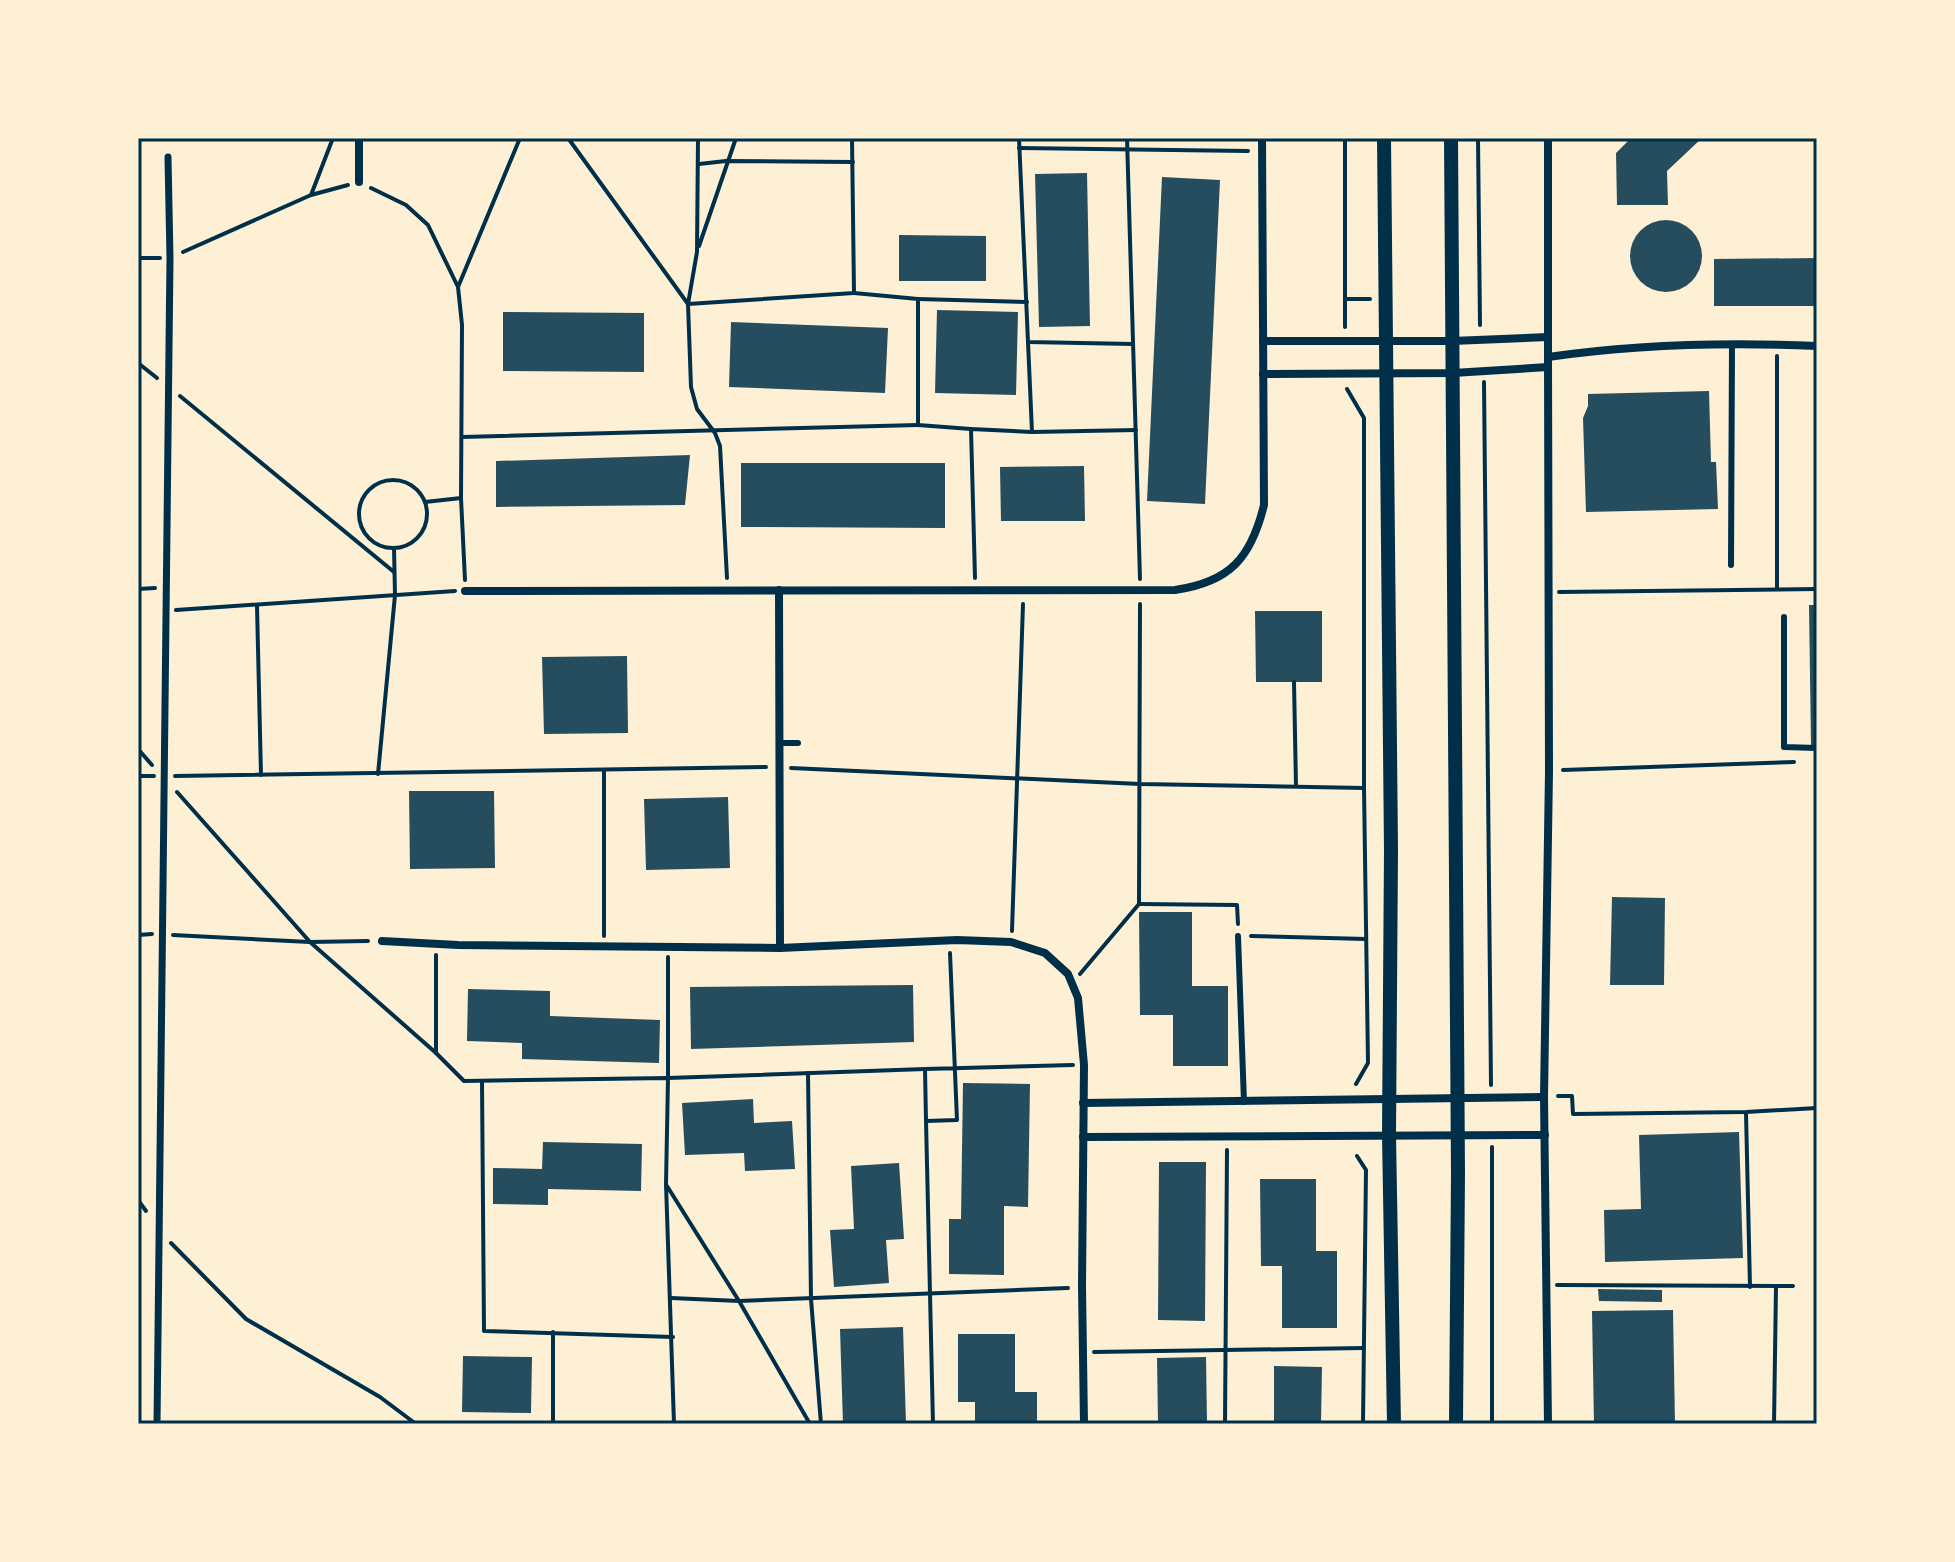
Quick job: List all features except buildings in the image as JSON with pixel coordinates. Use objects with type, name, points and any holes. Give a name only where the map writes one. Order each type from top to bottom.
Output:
[{"type":"street","points":[[359,138],[359,182]]},
{"type":"street","points":[[465,591],[924,593],[975,589],[1175,590],[1194,588],[1217,579],[1235,567],[1248,551],[1264,505],[1262,138]]},
{"type":"street","points":[[1384,138],[1391,850],[1389,1135],[1394,1424]]},
{"type":"street","points":[[1451,138],[1458,1135],[1456,1424]]},
{"type":"street","points":[[1548,138],[1549,771],[1544,1097],[1548,1424]]},
{"type":"street","points":[[157,1424],[170,258],[168,157]]},
{"type":"street","points":[[1263,341],[1452,341],[1548,337]]},
{"type":"street","points":[[1548,357],[1608,348],[1732,344],[1817,346]]},
{"type":"street","points":[[1263,374],[1453,373],[1548,367]]},
{"type":"street","points":[[779,590],[780,948]]},
{"type":"street","points":[[382,941],[780,948],[950,941],[1011,942],[1045,953],[1068,974],[1078,998],[1084,1065],[1084,1424]]},
{"type":"street","points":[[1083,1103],[1544,1097]]},
{"type":"street","points":[[1083,1137],[1545,1135]]},
{"type":"lane","points":[[1731,565],[1732,344]]},
{"type":"lane","points":[[1784,617],[1784,747],[1817,748]]},
{"type":"lane","points":[[780,743],[798,743]]},
{"type":"lane","points":[[1238,936],[1244,1102]]},
{"type":"path","points":[[311,195],[333,138]]},
{"type":"path","points":[[458,287],[520,138]]},
{"type":"path","points":[[568,138],[688,304]]},
{"type":"path","points":[[697,252],[698,138]]},
{"type":"path","points":[[727,590],[723,461],[715,433],[692,398],[688,304],[697,252],[736,138]]},
{"type":"path","points":[[852,138],[854,293]]},
{"type":"path","points":[[1019,138],[1032,432]]},
{"type":"path","points":[[1072,983],[1139,904],[1140,590],[1127,138]]},
{"type":"path","points":[[1344,329],[1345,138]]},
{"type":"path","points":[[1478,138],[1480,325]]},
{"type":"path","points":[[1019,148],[1262,151]]},
{"type":"path","points":[[698,164],[726,161],[853,162]]},
{"type":"path","points":[[138,258],[170,258],[311,195],[359,182],[406,205],[428,225],[458,287],[462,325],[461,498],[465,591],[166,611]]},
{"type":"path","points":[[688,304],[854,293],[918,299],[1027,302]]},
{"type":"path","points":[[918,299],[918,425]]},
{"type":"path","points":[[1346,299],[1370,299]]},
{"type":"path","points":[[1028,342],[1133,344]]},
{"type":"path","points":[[1777,344],[1777,589]]},
{"type":"path","points":[[138,363],[394,572]]},
{"type":"path","points":[[1484,377],[1491,1087]]},
{"type":"path","points":[[1347,389],[1364,418],[1368,1063],[1356,1084]]},
{"type":"path","points":[[462,437],[715,433],[918,425],[1032,432],[1136,430]]},
{"type":"path","points":[[971,429],[975,589]]},
{"type":"path","points":[[395,480],[418,491],[427,513],[422,532],[415,541],[394,548],[382,546],[366,535],[359,515],[365,495],[383,482],[395,480]]},
{"type":"path","points":[[425,502],[461,498]]},
{"type":"path","points":[[378,774],[395,595],[394,548]]},
{"type":"path","points":[[1549,592],[1817,589]]},
{"type":"path","points":[[1011,942],[1023,590]]},
{"type":"path","points":[[257,605],[261,775]]},
{"type":"path","points":[[1294,682],[1296,786]]},
{"type":"path","points":[[138,749],[310,942],[464,1081],[1084,1065]]},
{"type":"path","points":[[1549,771],[1803,762]]},
{"type":"path","points":[[163,777],[780,767],[1140,784],[1364,788]]},
{"type":"path","points":[[604,770],[604,946]]},
{"type":"path","points":[[1139,904],[1237,905],[1238,936],[1366,939]]},
{"type":"path","points":[[138,935],[310,942],[382,941]]},
{"type":"path","points":[[926,1121],[957,1120],[950,941]]},
{"type":"path","points":[[436,944],[436,1053]]},
{"type":"path","points":[[668,947],[666,1184],[674,1424]]},
{"type":"path","points":[[925,1069],[933,1424]]},
{"type":"path","points":[[808,1073],[811,1299],[821,1424]]},
{"type":"path","points":[[482,1081],[484,1331],[673,1337]]},
{"type":"path","points":[[1544,1097],[1572,1096],[1573,1114],[1788,1112],[1817,1108]]},
{"type":"path","points":[[1746,1112],[1750,1287]]},
{"type":"path","points":[[1225,1424],[1227,1136]]},
{"type":"path","points":[[1492,1147],[1492,1424]]},
{"type":"path","points":[[1357,1156],[1366,1170],[1363,1424]]},
{"type":"path","points":[[666,1184],[739,1301],[810,1424]]},
{"type":"path","points":[[158,1230],[246,1319],[380,1397],[416,1424]]},
{"type":"path","points":[[1547,1285],[1793,1286]]},
{"type":"path","points":[[1774,1424],[1776,1286]]},
{"type":"path","points":[[671,1298],[739,1301],[1082,1287]]},
{"type":"path","points":[[553,1332],[553,1424]]},
{"type":"path","points":[[1083,1352],[1363,1348]]}]
